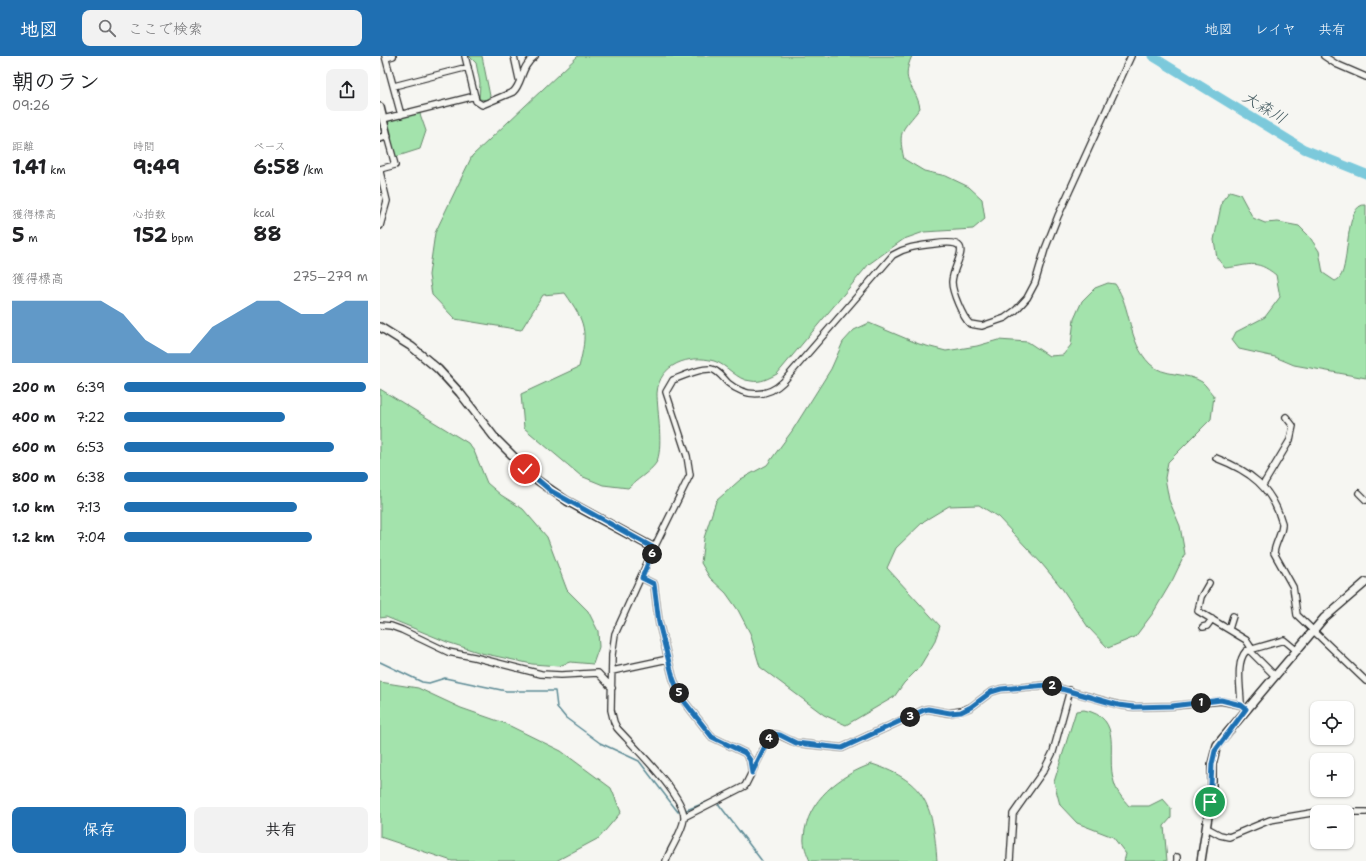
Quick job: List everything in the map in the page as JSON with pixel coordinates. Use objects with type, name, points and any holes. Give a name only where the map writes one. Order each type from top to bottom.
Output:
[{"type":"street","points":[[393,56],[386,57],[401,115]]},
{"type":"street","points":[[465,56],[475,96],[478,103],[482,105],[513,92],[517,88],[524,67],[535,56]]},
{"type":"street","points":[[514,56],[519,80]]},
{"type":"street","points":[[666,861],[681,828],[684,817],[682,806],[674,793],[614,722],[611,710],[615,634],[642,578],[654,548],[690,475],[687,456],[666,392],[673,380],[711,369],[717,372],[736,389],[745,393],[755,395],[771,392],[783,382],[894,256],[904,249],[917,246],[950,241],[957,244],[960,248],[961,255],[952,283],[962,313],[970,324],[982,326],[1010,315],[1024,303],[1035,283],[1045,249],[1058,216],[1131,56]]},
{"type":"street","points":[[1324,56],[1336,64],[1366,77]]},
{"type":"street","points":[[394,86],[468,67]]},
{"type":"street","points":[[383,119],[475,96]]},
{"type":"street","points":[[380,107],[383,119],[384,137],[394,165],[380,169]]},
{"type":"street","points":[[380,172],[383,195],[387,201],[380,226]]},
{"type":"street","points":[[380,327],[412,347],[438,369],[460,393],[494,438],[537,480],[562,498],[654,548]]},
{"type":"street","points":[[1263,485],[1290,440],[1293,426],[1286,417]]},
{"type":"street","points":[[1216,458],[1246,472],[1263,485],[1282,523],[1283,528],[1274,547],[1274,553],[1293,587],[1297,614],[1366,681]]},
{"type":"street","points":[[1359,493],[1366,500]]},
{"type":"street","points":[[642,578],[654,584],[659,623],[673,678],[683,700],[712,737],[745,753],[750,760],[752,773]]},
{"type":"street","points":[[1200,860],[1207,828],[1212,791],[1212,764],[1215,751],[1244,707],[1275,676],[1313,630],[1336,606],[1366,582]]},
{"type":"street","points":[[1209,583],[1200,597],[1198,612],[1246,640],[1251,649],[1275,676]]},
{"type":"street","points":[[1229,629],[1233,616]]},
{"type":"street","points":[[1203,627],[1208,626],[1212,619]]},
{"type":"street","points":[[380,626],[391,626],[402,630],[448,652],[541,674],[561,675],[598,673],[612,688]]},
{"type":"street","points":[[1244,707],[1241,658],[1251,649],[1284,640],[1296,650]]},
{"type":"street","points":[[612,671],[668,659]]},
{"type":"street","points":[[684,817],[745,786],[766,744],[773,734],[780,735],[796,743],[842,748],[924,710],[928,709],[950,713],[961,712],[971,707],[991,692],[1001,689],[1048,685],[1070,690],[1118,705],[1134,707],[1172,706],[1221,700],[1244,707]]},
{"type":"street","points":[[1010,861],[1013,814],[1044,770],[1053,752],[1070,690]]},
{"type":"street","points":[[1354,812],[1366,812]]},
{"type":"street","points":[[1207,828],[1220,835],[1229,836],[1270,820],[1310,813]]},
{"type":"green space","points":[[469,56],[482,56],[490,96],[487,100],[479,99],[480,83],[476,63]]},
{"type":"green space","points":[[578,56],[912,56],[908,65],[907,73],[920,108],[903,130],[901,141],[904,159],[924,171],[946,176],[969,187],[982,199],[985,219],[973,229],[924,232],[904,239],[869,264],[777,374],[765,380],[746,380],[719,363],[704,359],[686,360],[669,368],[659,383],[657,393],[660,449],[656,463],[628,488],[603,485],[581,476],[524,428],[521,394],[579,367],[584,344],[583,328],[577,312],[565,293],[543,295],[521,330],[455,319],[432,295],[429,275],[435,233],[472,156]]},
{"type":"green space","points":[[419,111],[426,131],[420,149],[395,157],[384,120]]},
{"type":"green space","points":[[1230,191],[1240,194],[1253,218],[1265,223],[1278,222],[1299,226],[1309,236],[1319,251],[1323,273],[1335,281],[1340,278],[1343,270],[1348,235],[1354,213],[1359,207],[1366,205],[1366,378],[1294,365],[1275,357],[1239,349],[1232,340],[1236,332],[1265,317],[1280,297],[1276,275],[1263,266],[1252,264],[1225,268],[1217,258],[1214,240],[1222,201]]},
{"type":"green space","points":[[1108,283],[1115,284],[1120,293],[1137,345],[1150,364],[1162,371],[1196,379],[1204,383],[1214,396],[1211,419],[1168,462],[1165,478],[1169,500],[1180,526],[1185,554],[1173,579],[1153,613],[1135,637],[1108,648],[1088,627],[1061,587],[1042,564],[998,517],[979,505],[949,506],[924,521],[896,548],[887,568],[940,626],[934,643],[919,668],[904,683],[894,697],[846,725],[824,715],[760,667],[750,633],[738,610],[726,593],[710,578],[701,563],[704,538],[716,501],[741,479],[767,465],[792,431],[831,369],[843,342],[854,330],[869,323],[919,344],[946,351],[977,346],[998,340],[1028,342],[1049,356],[1063,355],[1071,345],[1074,319],[1082,301],[1095,288]]},
{"type":"green space","points":[[380,389],[468,443],[474,451],[487,483],[501,495],[523,509],[547,537],[567,590],[588,611],[598,631],[599,647],[593,664],[570,662],[559,666],[532,664],[481,653],[447,642],[386,617],[380,618]]},
{"type":"green space","points":[[380,682],[418,688],[461,708],[504,723],[561,751],[611,788],[621,812],[599,838],[556,861],[452,861],[380,837]]},
{"type":"green space","points":[[1084,710],[1097,714],[1105,721],[1109,729],[1114,782],[1118,792],[1129,806],[1149,806],[1163,799],[1171,808],[1171,818],[1164,826],[1167,861],[1124,861],[1126,854],[1113,837],[1077,823],[1060,805],[1054,782],[1076,711]]},
{"type":"green space","points":[[872,764],[891,771],[905,779],[924,799],[933,826],[937,861],[810,861],[805,846],[804,837],[806,824],[818,801],[837,782]]},
{"type":"waterway","name":"大森川","points":[[1152,56],[1304,149],[1366,174]]},
{"type":"waterway","points":[[380,662],[422,682],[429,683],[445,678],[506,691],[555,691],[557,707],[566,718],[600,743],[639,761],[678,812],[681,811]]},
{"type":"waterway","points":[[684,811],[712,800]]},
{"type":"waterway","points":[[717,802],[762,861]]},
{"type":"route","points":[[525,469],[551,491],[567,501],[654,548],[642,578],[654,584],[659,623],[673,678],[680,696],[712,737],[742,750],[747,755],[750,760],[752,773],[766,744],[773,734],[780,735],[790,741],[805,745],[842,748],[901,722],[924,710],[928,709],[950,713],[961,712],[978,702],[984,695],[991,692],[1001,689],[1048,685],[1057,686],[1118,705],[1134,707],[1172,706],[1221,700],[1241,705],[1246,709],[1217,745],[1215,751],[1212,764],[1212,791],[1210,802]]}]
